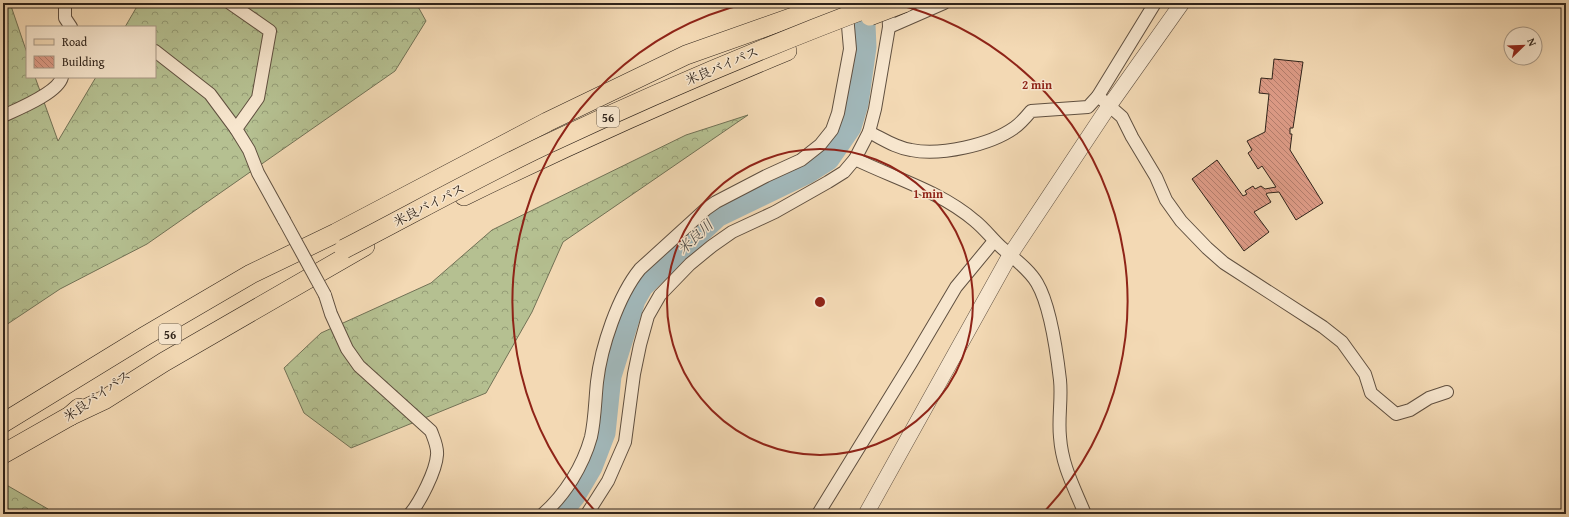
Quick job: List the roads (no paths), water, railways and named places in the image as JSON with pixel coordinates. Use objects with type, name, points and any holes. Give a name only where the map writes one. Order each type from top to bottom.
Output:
[{"type":"main road","points":[[3,423],[145,336],[251,274],[336,233],[547,122],[686,55],[833,3]]},
{"type":"main road","name":"米良バイパス","points":[[3,454],[70,416],[101,389],[306,268],[342,245],[469,173],[635,94],[808,22],[860,3]]},
{"type":"main road","name":"米良バイパス","points":[[3,435],[239,292],[342,245],[542,147],[703,74],[784,40],[880,3]]},
{"type":"main road","points":[[70,416],[104,400],[164,362],[337,261],[412,221],[553,153],[705,85],[904,3]]},
{"type":"street","points":[[65,3],[65,18],[69,26]]},
{"type":"street","points":[[230,3],[270,31],[258,98],[236,129]]},
{"type":"street","points":[[543,514],[556,503],[578,468],[588,448],[594,418],[597,382],[606,342],[626,288],[633,277],[706,209],[716,202],[756,181],[801,160],[820,145],[832,130],[838,113],[850,49],[846,3]]},
{"type":"street","points":[[587,514],[608,481],[625,442],[634,374],[640,345],[648,316],[660,295],[690,264],[732,232],[775,212],[828,182],[844,172],[855,159],[869,132],[875,109],[889,27],[888,3]]},
{"type":"street","points":[[889,27],[944,3]]},
{"type":"street","points":[[869,132],[892,145],[911,150],[938,152],[951,150],[993,138],[1007,132],[1014,128],[1031,111],[1088,106],[1098,96],[1155,3]]},
{"type":"street","points":[[866,514],[1010,255],[1109,106],[1182,3]]},
{"type":"street","points":[[156,52],[210,94],[236,129],[249,150],[258,173],[325,295],[346,350],[359,366],[431,431],[437,454],[435,466],[417,506],[410,514]]},
{"type":"street","points":[[3,116],[39,99],[61,82],[62,78]]},
{"type":"street","points":[[1098,96],[1122,117],[1156,177],[1166,200],[1181,221],[1207,248],[1224,262],[1323,327],[1342,342],[1365,374],[1372,393],[1386,407],[1396,414],[1410,410],[1429,398],[1447,392]]},
{"type":"street","points":[[855,159],[932,193],[976,222],[1037,282],[1044,297],[1056,353],[1060,381],[1060,437],[1065,469],[1085,514]]},
{"type":"street","points":[[818,514],[956,287],[994,241]]},
{"type":"waterway","name":"米良川","points":[[559,514],[574,496],[591,467],[604,433],[610,376],[634,300],[642,286],[717,216],[806,173],[828,159],[850,127],[857,104],[865,47],[863,3]]}]
